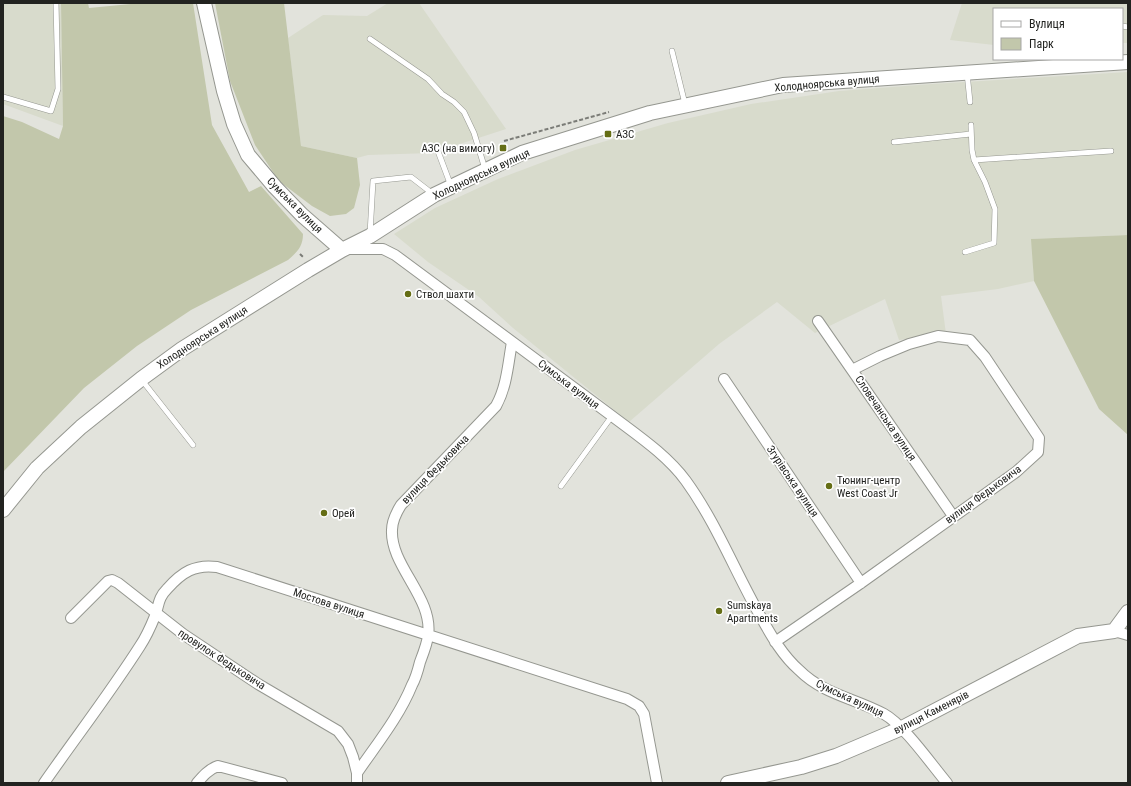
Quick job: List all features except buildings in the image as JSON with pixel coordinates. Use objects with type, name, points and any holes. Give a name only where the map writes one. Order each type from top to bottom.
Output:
[{"type":"main road","name":"Сумська вулиця","points":[[204,3],[224,91],[234,124],[248,155],[291,204],[320,232],[342,250]]},
{"type":"main road","name":"Холодноярська вулиця","points":[[3,510],[37,468],[81,426],[140,379],[182,349],[242,310],[342,250],[370,236],[434,195],[522,153],[650,113],[783,85],[1128,62]]},
{"type":"main road","points":[[1114,631],[1128,612]]},
{"type":"main road","name":"вулиця Каменярів","points":[[728,783],[801,767],[836,756],[902,728],[1078,636],[1114,631]]},
{"type":"street","name":"Сумська вулиця","points":[[342,250],[383,248],[395,255],[612,416],[666,460],[686,481],[715,528],[745,590],[775,642],[798,670],[816,684],[841,697],[872,707],[886,714],[902,728],[946,783]]},
{"type":"street","name":"Словечанська вулиця","points":[[818,321],[953,516]]},
{"type":"street","name":"вулиця Федьковича","points":[[775,642],[861,583],[1016,472],[1038,452],[1039,438],[986,357],[970,340],[938,336],[909,344],[852,370]]},
{"type":"street","name":"вулиця Федьковича","points":[[356,772],[385,732],[412,686],[429,635],[427,618],[422,602],[408,577],[392,541],[394,516],[401,505],[496,406],[502,396],[506,382],[512,342]]},
{"type":"street","name":"Згурівська вулиця","points":[[724,379],[861,583]]},
{"type":"street","name":"Мостова вулиця","points":[[44,783],[141,645],[156,614],[158,603],[166,590],[177,578],[188,571],[199,567],[208,566],[627,699],[639,706],[644,714],[657,783]]},
{"type":"street","name":"провулок Федьковича","points":[[71,618],[108,581],[112,580],[118,583],[183,634],[258,684],[338,732],[348,744],[353,757],[357,783]]},
{"type":"street","name":"вулиця Каменярів","points":[[1114,631],[1128,635]]},
{"type":"street","points":[[197,783],[212,768],[218,766],[282,783]]},
{"type":"lane","points":[[3,97],[51,111],[58,89],[56,3]]},
{"type":"lane","points":[[370,39],[428,79],[442,94],[454,102],[464,112],[474,133],[486,170]]},
{"type":"lane","points":[[672,51],[685,105]]},
{"type":"lane","points":[[967,72],[970,102]]},
{"type":"lane","points":[[965,252],[994,243],[995,209],[985,182],[974,160],[971,134],[972,125]]},
{"type":"lane","points":[[894,142],[971,134]]},
{"type":"lane","points":[[436,146],[451,187]]},
{"type":"lane","points":[[974,160],[1112,151]]},
{"type":"lane","points":[[370,236],[373,181],[411,177],[434,195]]},
{"type":"lane","points":[[140,379],[193,445]]},
{"type":"lane","points":[[561,486],[612,416]]},
{"type":"path","points":[[504,141],[614,110]]},
{"type":"shaded area","points":[[3,3],[61,3],[63,126],[3,104]]},
{"type":"shaded area","points":[[388,3],[419,3],[506,129],[432,153],[368,155],[357,158],[301,146],[288,38],[323,15],[367,16]]},
{"type":"shaded area","points":[[962,3],[1128,3],[1128,43],[1123,43],[1123,8],[993,8],[993,45],[950,40]]},
{"type":"shaded area","points":[[1128,72],[1128,235],[1032,239],[1034,281],[998,289],[941,296],[946,334],[899,340],[885,299],[815,333],[777,302],[719,344],[629,422],[513,328],[479,297],[428,262],[394,234],[435,208],[498,179],[575,150],[668,123],[751,104],[839,91]]},
{"type":"green space","points":[[61,3],[88,3],[89,8],[141,3],[193,3],[212,125],[249,192],[261,186],[303,234],[303,239],[299,249],[288,260],[191,310],[137,346],[84,388],[3,472],[3,116],[22,122],[59,139],[63,126]]},
{"type":"green space","points":[[215,3],[284,3],[301,146],[357,158],[360,185],[354,208],[346,214],[330,216],[312,206],[279,181],[255,145],[230,81]]},
{"type":"green space","points":[[1128,235],[1128,435],[1099,409],[1034,281],[1031,239]]},
{"type":"place","name":"АЗС","points":[[608,134]]},
{"type":"place","name":"АЗС (на вимогу)","points":[[503,148]]},
{"type":"place","name":"Ствол шахти","points":[[408,294]]},
{"type":"place","name":"Тюнинг-центр West Coast Jr","points":[[829,486]]},
{"type":"place","name":"Орей","points":[[324,513]]},
{"type":"place","name":"Sumskaya Apartments","points":[[719,611]]}]
